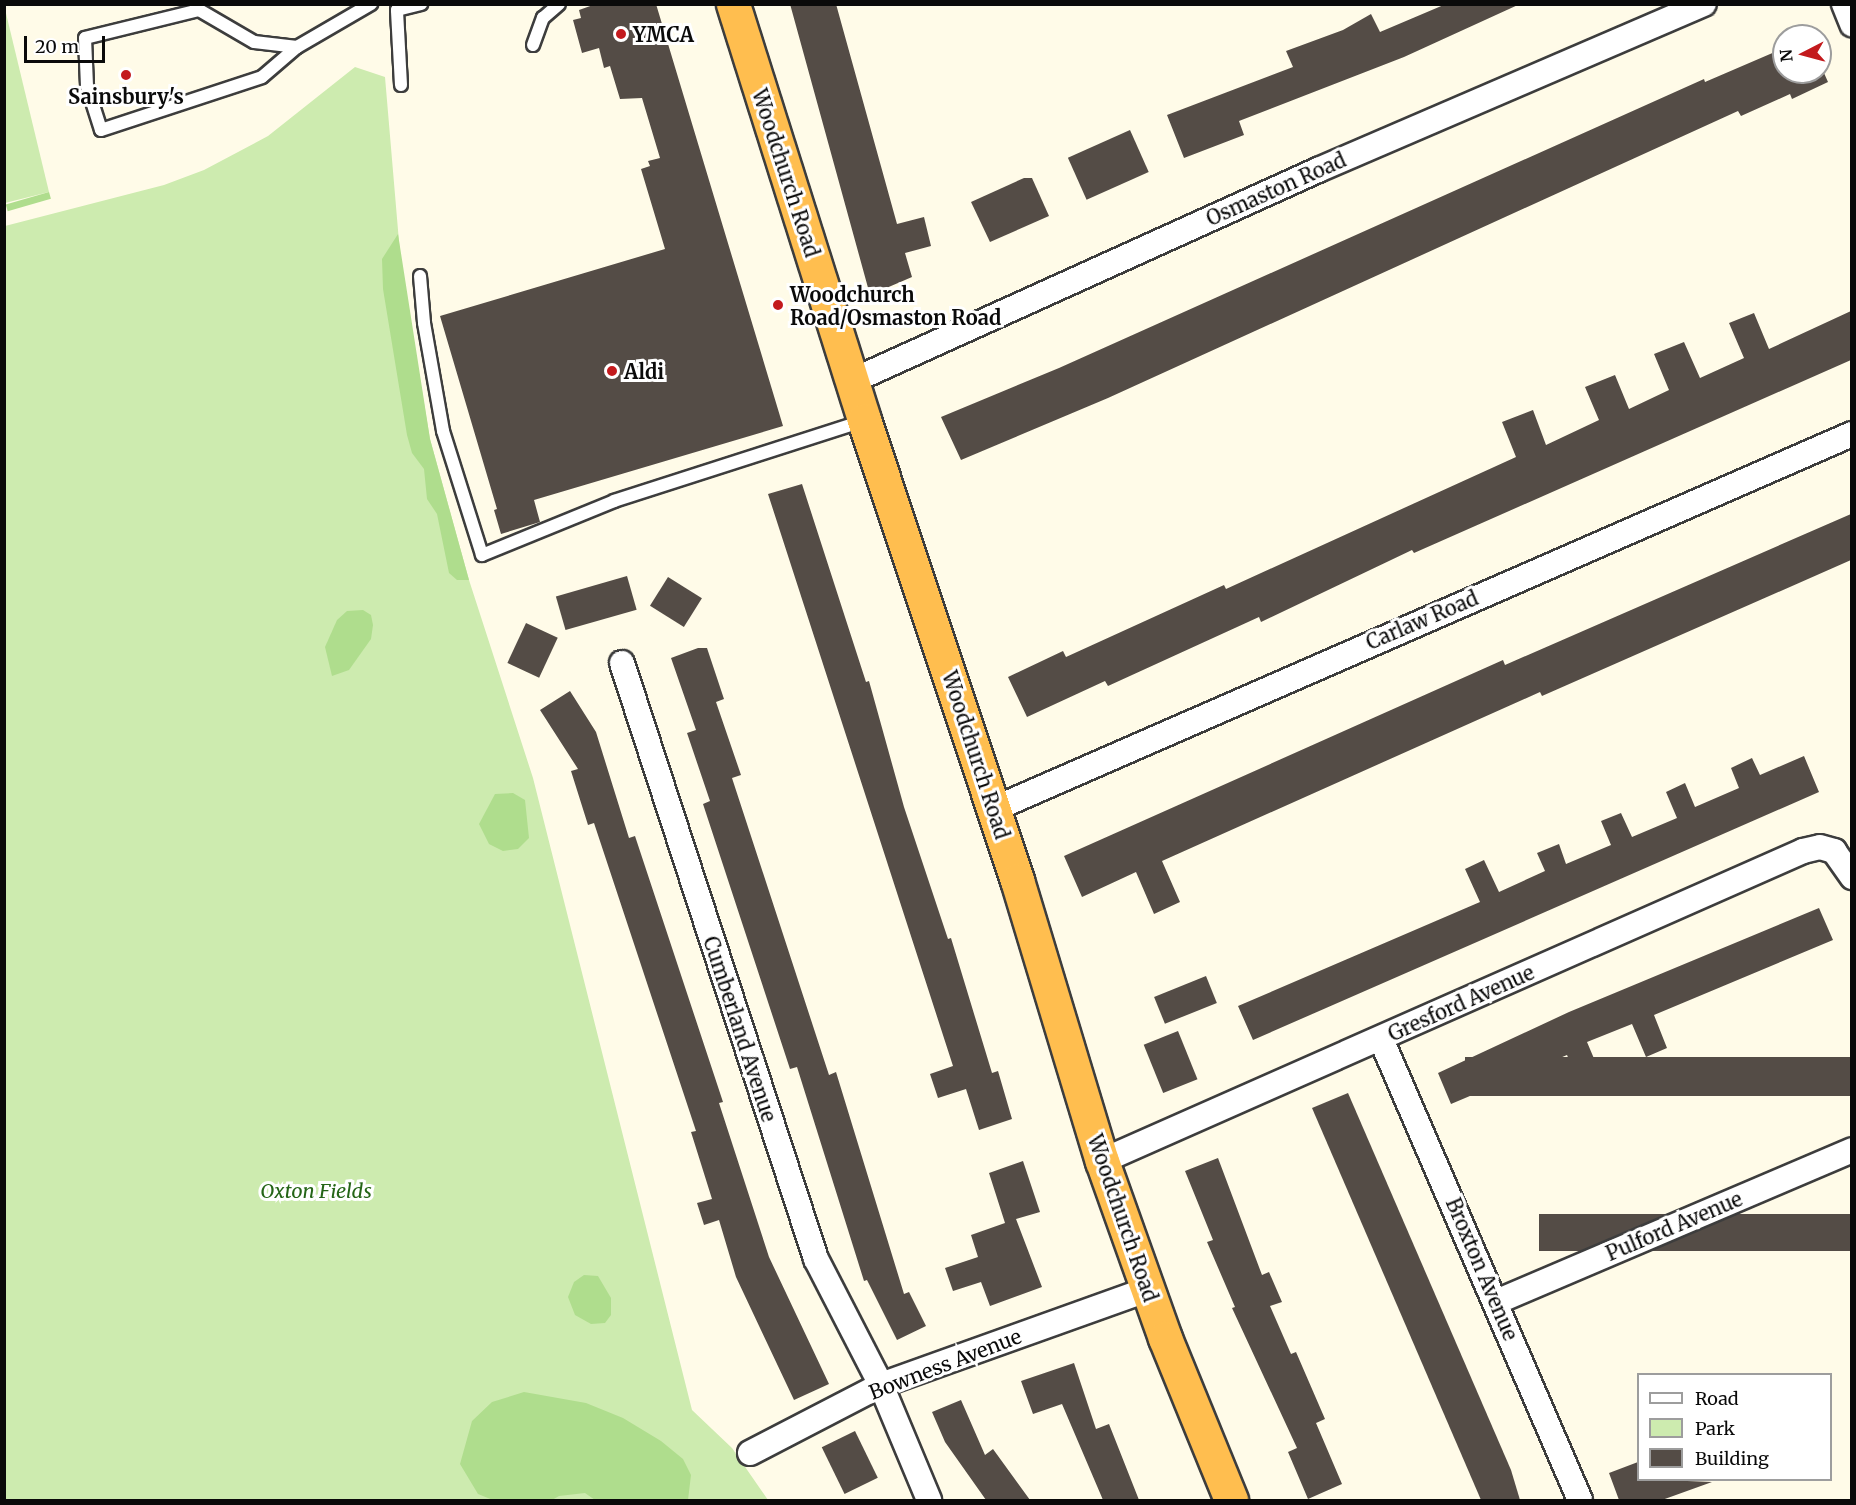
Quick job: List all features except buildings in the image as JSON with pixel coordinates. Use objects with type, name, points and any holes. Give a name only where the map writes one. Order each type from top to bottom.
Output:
[{"type":"highway","name":"Woodchurch Road","points":[[733,4],[864,420],[994,809],[1102,1161],[1147,1290],[1231,1500]]},
{"type":"street","name":"Osmaston Road","points":[[852,381],[1318,170],[1704,4]]},
{"type":"street","points":[[1844,4],[1851,24]]},
{"type":"street","name":"Carlaw Road","points":[[994,809],[1851,434]]},
{"type":"street","name":"Cumberland Avenue","points":[[622,663],[816,1259],[880,1385],[930,1500]]},
{"type":"street","name":"Gresford Avenue","points":[[1102,1161],[1674,907],[1820,847],[1834,851],[1851,877]]},
{"type":"street","name":"Broxton Avenue","points":[[1381,1039],[1580,1500]]},
{"type":"street","name":"Pulford Avenue","points":[[1496,1302],[1851,1150]]},
{"type":"street","name":"Bowness Avenue","points":[[750,1453],[880,1385],[1147,1290]]},
{"type":"lane","points":[[297,47],[254,42],[199,10],[85,38],[87,86],[100,130],[262,77],[297,47],[371,4]]},
{"type":"lane","points":[[401,85],[397,10],[421,4]]},
{"type":"lane","points":[[532,45],[543,18],[559,4]]},
{"type":"lane","points":[[420,276],[424,323],[443,430],[482,555],[614,501],[864,420]]},
{"type":"green space","points":[[4,5],[49,192],[5,203],[4,203]]},
{"type":"green space","name":"Oxton Fields","points":[[355,67],[385,77],[401,265],[430,439],[469,580],[533,778],[692,1410],[732,1448],[768,1500],[5,1500],[5,226],[164,185],[204,170],[268,136]]},
{"type":"green space","points":[[49,192],[51,199],[8,211],[6,204]]},
{"type":"green space","points":[[398,234],[430,439],[469,580],[457,580],[449,573],[437,514],[427,499],[424,469],[412,453],[407,435],[383,289],[382,259]]},
{"type":"green space","points":[[363,610],[371,615],[373,625],[371,639],[349,670],[332,676],[325,647],[337,620],[347,611]]},
{"type":"green space","points":[[513,793],[525,800],[529,838],[518,849],[503,851],[489,844],[479,824],[495,794]]},
{"type":"green space","points":[[584,1275],[598,1276],[611,1298],[611,1315],[605,1323],[591,1324],[575,1315],[568,1297],[574,1282]]},
{"type":"green space","points":[[524,1392],[586,1403],[623,1418],[661,1441],[683,1459],[691,1475],[688,1500],[595,1500],[585,1493],[559,1496],[552,1500],[493,1500],[478,1494],[460,1464],[472,1421],[492,1402]]},
{"type":"place","name":"YMCA","points":[[621,34]]},
{"type":"place","name":"Sainsbury's","points":[[126,75]]},
{"type":"place","name":"Woodchurch Road/Osmaston Road","points":[[778,305]]},
{"type":"place","name":"Aldi","points":[[612,371]]}]
